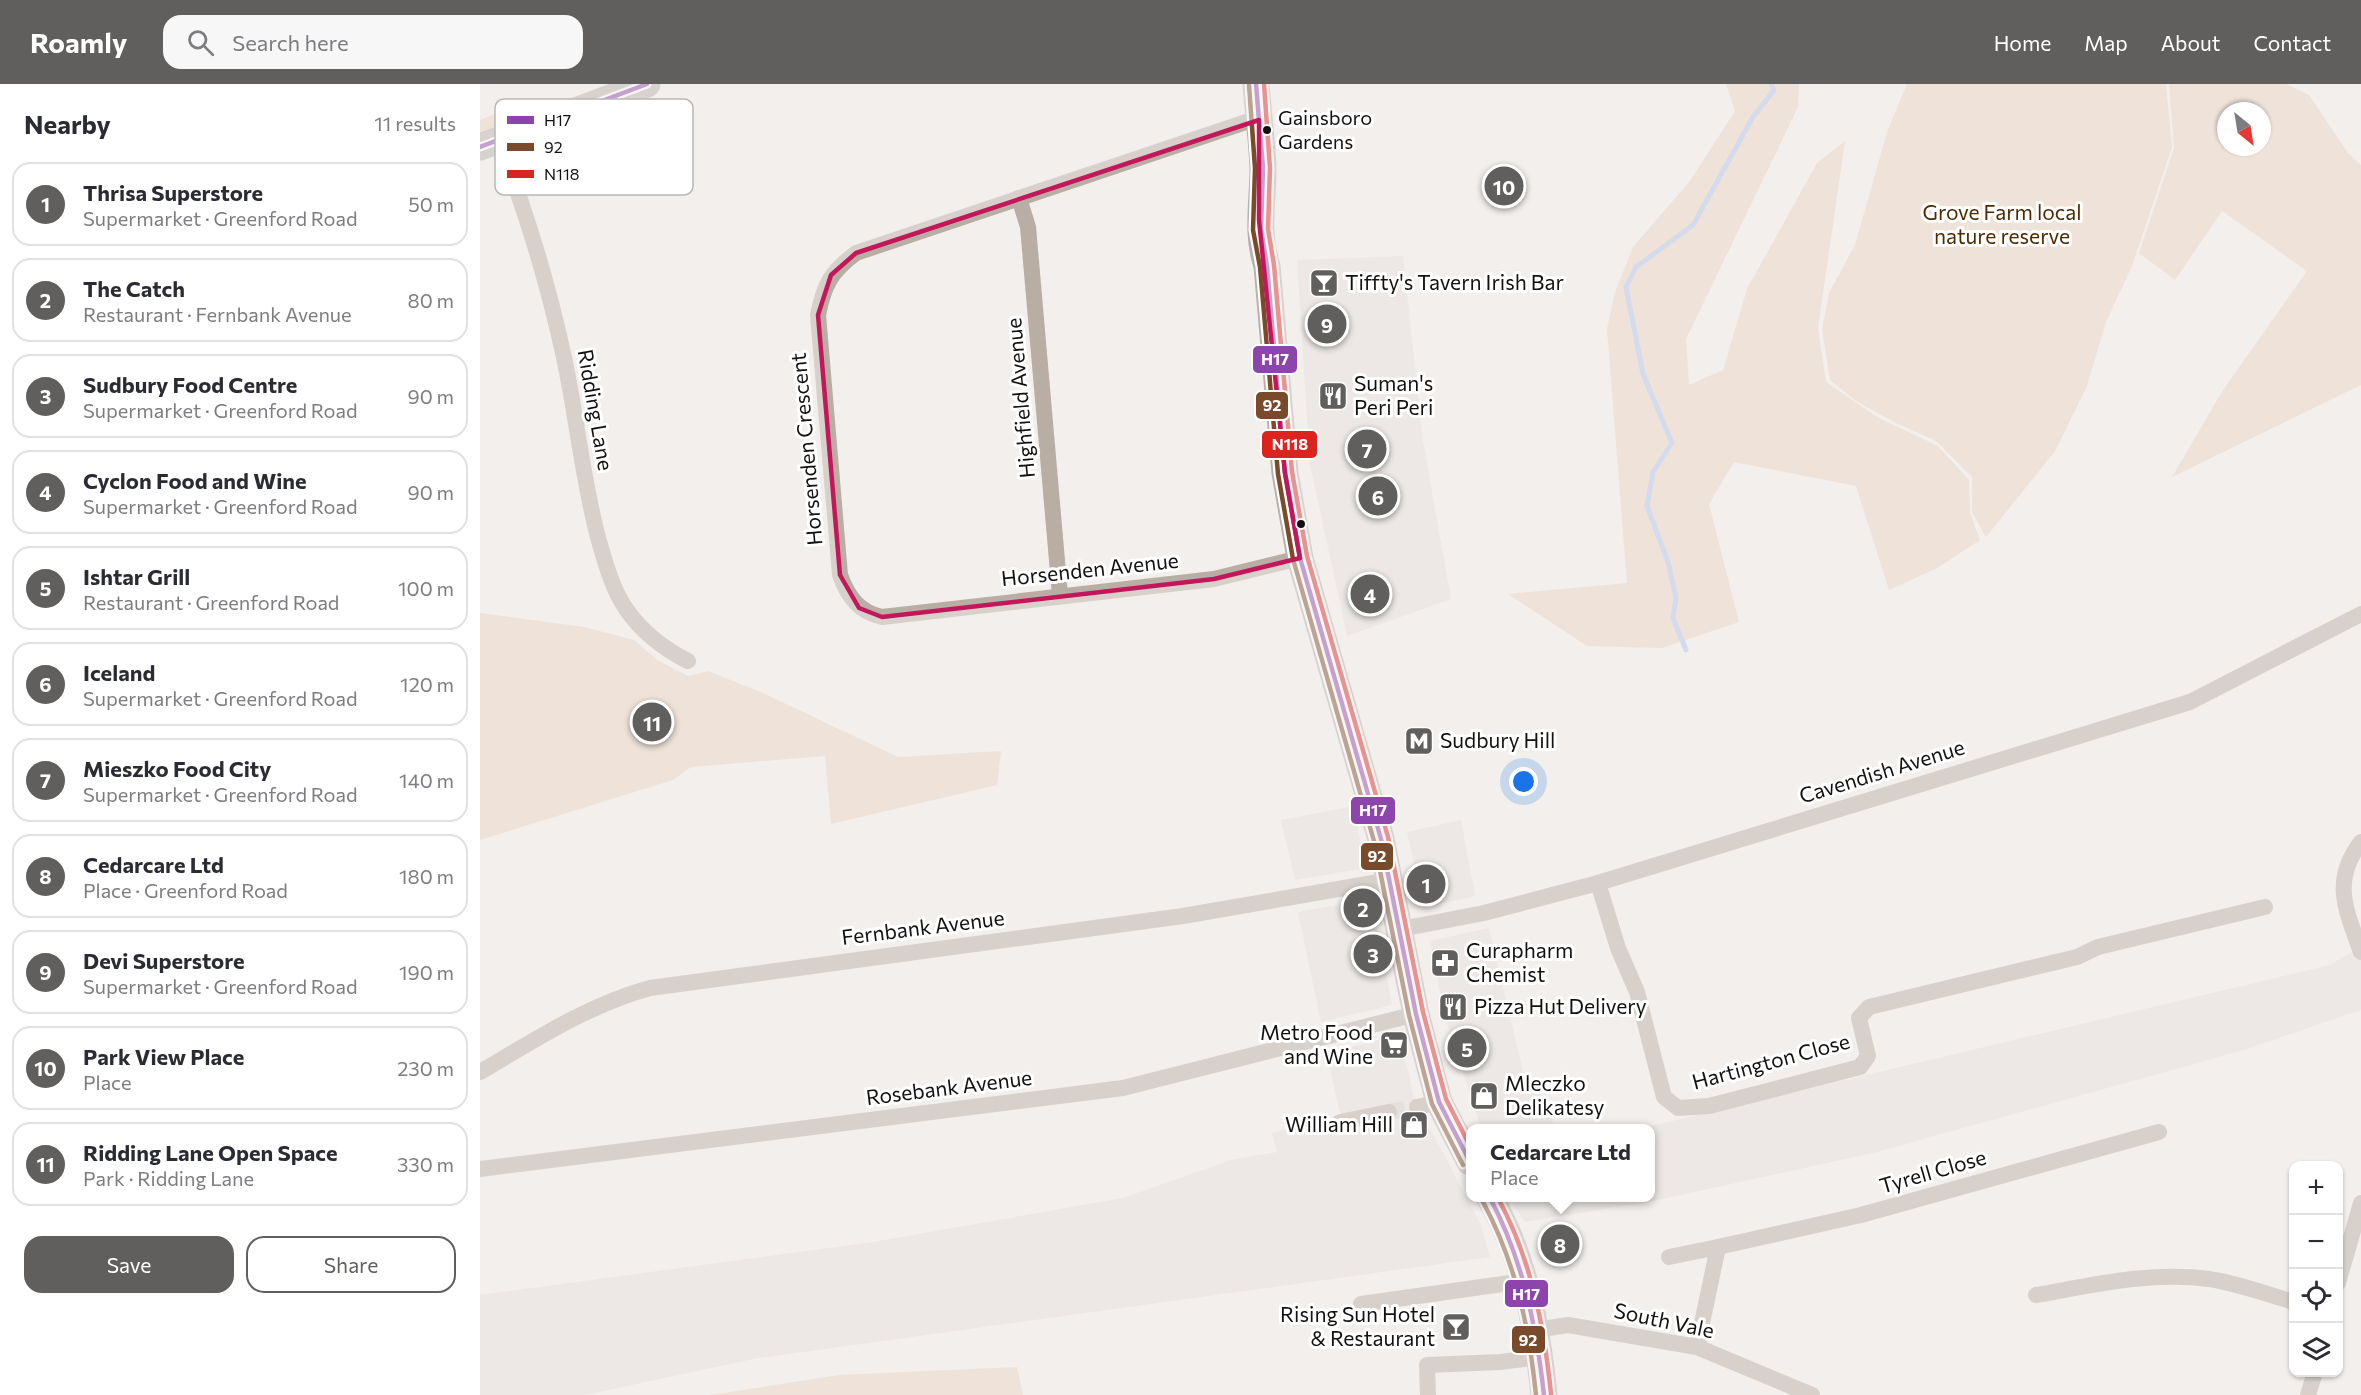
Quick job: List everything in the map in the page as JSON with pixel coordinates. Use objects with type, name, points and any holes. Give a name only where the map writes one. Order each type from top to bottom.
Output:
[{"type":"main road","points":[[606,99],[646,84]]},
{"type":"main road","points":[[1256,84],[1263,167],[1259,220],[1262,250],[1267,266],[1285,473],[1300,558],[1390,880],[1416,1014],[1428,1104],[1466,1155]]},
{"type":"main road","points":[[1497,1209],[1519,1256],[1536,1330],[1544,1395]]},
{"type":"street","points":[[1019,198],[1246,122],[1259,120]]},
{"type":"street","name":"Ridding Lane","points":[[489,143],[495,158]]},
{"type":"street","name":"Ridding Lane","points":[[510,195],[551,300],[564,356],[588,502],[613,587],[627,610],[646,632],[666,649],[688,661]]},
{"type":"street","name":"Horsenden Crescent","points":[[882,617],[859,608],[845,589],[840,576],[818,315],[822,295],[831,275],[856,253],[1019,198]]},
{"type":"street","name":"Highfield Avenue","points":[[1019,198],[1028,227],[1060,595]]},
{"type":"street","name":"Horsenden Avenue","points":[[882,617],[1214,579],[1300,558]]},
{"type":"street","name":"Cavendish Avenue","points":[[1401,929],[1484,913],[1598,883],[2190,702],[2361,614]]},
{"type":"street","points":[[2361,842],[2348,858],[2342,880],[2345,907],[2361,952]]},
{"type":"street","name":"Fernbank Avenue","points":[[480,1072],[591,1009],[650,988],[1183,916],[1390,880]]},
{"type":"street","name":"Hartington Close","points":[[1598,883],[1618,948],[1637,992],[1664,1097],[1678,1108],[1709,1106],[1860,1066],[1868,1056],[1859,1018],[1869,1006],[2077,957],[2098,947],[2265,906]]},
{"type":"street","name":"Rosebank Avenue","points":[[480,1168],[1123,1088],[1416,1014]]},
{"type":"street","points":[[1340,1122],[1389,1112]]},
{"type":"street","name":"Tyrell Close","points":[[1669,1257],[1861,1215],[2158,1132]]},
{"type":"street","points":[[2342,1269],[2361,1203]]},
{"type":"street","points":[[1697,1347],[1718,1247]]},
{"type":"street","points":[[2036,1295],[2135,1279],[2171,1276],[2211,1279],[2289,1301]]},
{"type":"street","points":[[1361,1304],[1524,1281]]},
{"type":"street","name":"South Vale","points":[[1536,1330],[1568,1325],[1697,1347],[1812,1395]]},
{"type":"street","points":[[1428,1395],[1427,1365],[1500,1362],[1540,1357]]},
{"type":"street","points":[[2308,1395],[2313,1377]]},
{"type":"highlighted area","points":[[1259,120],[1259,220],[1285,473],[1300,558],[1214,579],[882,617],[859,608],[840,575],[818,315],[831,275],[856,253]]},
{"type":"shaded area","points":[[1403,256],[1423,441],[1451,599],[1347,636],[1310,464],[1297,260]]},
{"type":"shaded area","points":[[1354,806],[1365,868],[1295,880],[1281,820]]},
{"type":"shaded area","points":[[1461,820],[1475,896],[1424,908],[1407,832]]},
{"type":"shaded area","points":[[1368,899],[1372,904],[1392,1005],[1321,1022],[1298,912]]},
{"type":"shaded area","points":[[1489,928],[1526,1084],[1536,1082],[1553,1124],[1480,1124],[1445,1017],[1430,941]]},
{"type":"shaded area","points":[[2361,946],[2361,1010],[2237,1052],[1873,1153],[1655,1201],[1655,1125],[2330,965]]},
{"type":"shaded area","points":[[1400,1035],[1414,1098],[1466,1197],[1466,1202],[1469,1202],[1481,1225],[1490,1257],[753,1359],[585,1395],[480,1395],[480,1295],[873,1242],[1123,1198],[1231,1160],[1277,1152],[1272,1133],[1341,1116],[1326,1053]]},
{"type":"shaded area","points":[[1512,1202],[1647,1202],[1525,1222]]},
{"type":"green space","points":[[1726,84],[1799,84],[1798,107],[1686,339],[1689,385],[1723,370],[1747,289],[1817,163],[1845,141],[1818,328],[1826,382],[1877,417],[1938,446],[1969,480],[1970,513],[1980,540],[1937,568],[1889,590],[1856,486],[1734,462],[1709,504],[1739,622],[1662,648],[1587,646],[1508,594],[1627,583],[1607,329],[1615,292],[1633,247],[1690,181],[1735,111]]},
{"type":"green space","name":"Grove Farm local nature reserve","points":[[1907,84],[2166,84],[2172,147],[2132,266],[2106,322],[2087,386],[2055,451],[1986,537],[1972,512],[1972,477],[1936,441],[1856,401],[1830,380],[1822,329],[1829,293],[1855,245],[1887,132]]},
{"type":"green space","name":"Grove Farm local nature reserve","points":[[2169,84],[2286,84],[2309,95],[2348,153],[2361,165],[2361,385],[2172,477],[2223,390],[2307,271],[2222,211],[2175,280],[2139,253],[2174,148]]},
{"type":"green space","points":[[495,114],[495,127],[480,133],[480,120]]},
{"type":"green space","points":[[480,613],[584,627],[634,640],[657,660],[688,676],[708,671],[763,693],[898,757],[1001,751],[997,785],[831,824],[825,756],[691,767],[673,780],[480,840]]},
{"type":"green space","points":[[1017,1367],[1023,1395],[710,1395],[839,1375]]},
{"type":"waterway","points":[[1686,650],[1673,618],[1676,598],[1668,562],[1647,506],[1653,472],[1672,443],[1643,374],[1626,287],[1636,267],[1693,225],[1753,117],[1774,90],[1771,84]]},
{"type":"tunnel","points":[[1389,1112],[1417,1107]]},
{"type":"transit line","name":"H17","points":[[607,99],[647,84]]},
{"type":"transit line","name":"H17","points":[[1256,84],[1263,168],[1261,229],[1267,266],[1285,473],[1300,558],[1381,839],[1416,1014],[1439,1102],[1466,1154]]},
{"type":"transit line","name":"N118","points":[[1264,84],[1270,168],[1268,229],[1274,265],[1292,472],[1307,556],[1388,837],[1423,1012],[1446,1099],[1466,1138]]},
{"type":"transit line","name":"92","points":[[1249,85],[1255,168],[1253,230],[1260,267],[1278,474],[1293,559],[1374,841],[1409,1015],[1432,1104],[1463,1165]]},
{"type":"transit line","name":"H17","points":[[480,147],[495,141]]},
{"type":"transit line","name":"92","points":[[1483,1202],[1504,1248],[1519,1296],[1525,1320],[1536,1395]]},
{"type":"transit line","name":"H17","points":[[1492,1202],[1511,1245],[1526,1294],[1537,1343],[1544,1395]]},
{"type":"transit line","name":"N118","points":[[1500,1202],[1519,1245],[1534,1293],[1551,1394]]},
{"type":"place","name":"Gainsboro Gardens","points":[[1267,130]]},
{"type":"place","name":"Park View Place","points":[[1504,186]]},
{"type":"place","name":"Tiffty's Tavern Irish Bar","points":[[1324,283]]},
{"type":"place","name":"Devi Superstore","points":[[1327,324]]},
{"type":"place","name":"Suman's Peri Peri","points":[[1333,396]]},
{"type":"place","name":"Mieszko Food City","points":[[1367,449]]},
{"type":"place","name":"Iceland","points":[[1378,496]]},
{"type":"place","name":"Cyclon Food and Wine","points":[[1370,594]]},
{"type":"place","name":"Ridding Lane Open Space","points":[[652,722]]},
{"type":"place","name":"Sudbury Hill","points":[[1419,741]]},
{"type":"place","name":"Thrisa Superstore","points":[[1426,884]]},
{"type":"place","name":"The Catch","points":[[1363,908]]},
{"type":"place","name":"Sudbury Food Centre","points":[[1373,954]]},
{"type":"place","name":"Curapharm Chemist","points":[[1445,963]]},
{"type":"place","name":"Pizza Hut Delivery","points":[[1453,1007]]},
{"type":"place","name":"Metro Food and Wine","points":[[1394,1045]]},
{"type":"place","name":"Ishtar Grill","points":[[1467,1048]]},
{"type":"place","name":"Mleczko Delikatesy","points":[[1484,1096]]},
{"type":"place","name":"William Hill","points":[[1414,1125]]},
{"type":"place","name":"Cedarcare Ltd","points":[[1560,1244]]},
{"type":"place","name":"Rising Sun Hotel & Restaurant","points":[[1456,1327]]}]
